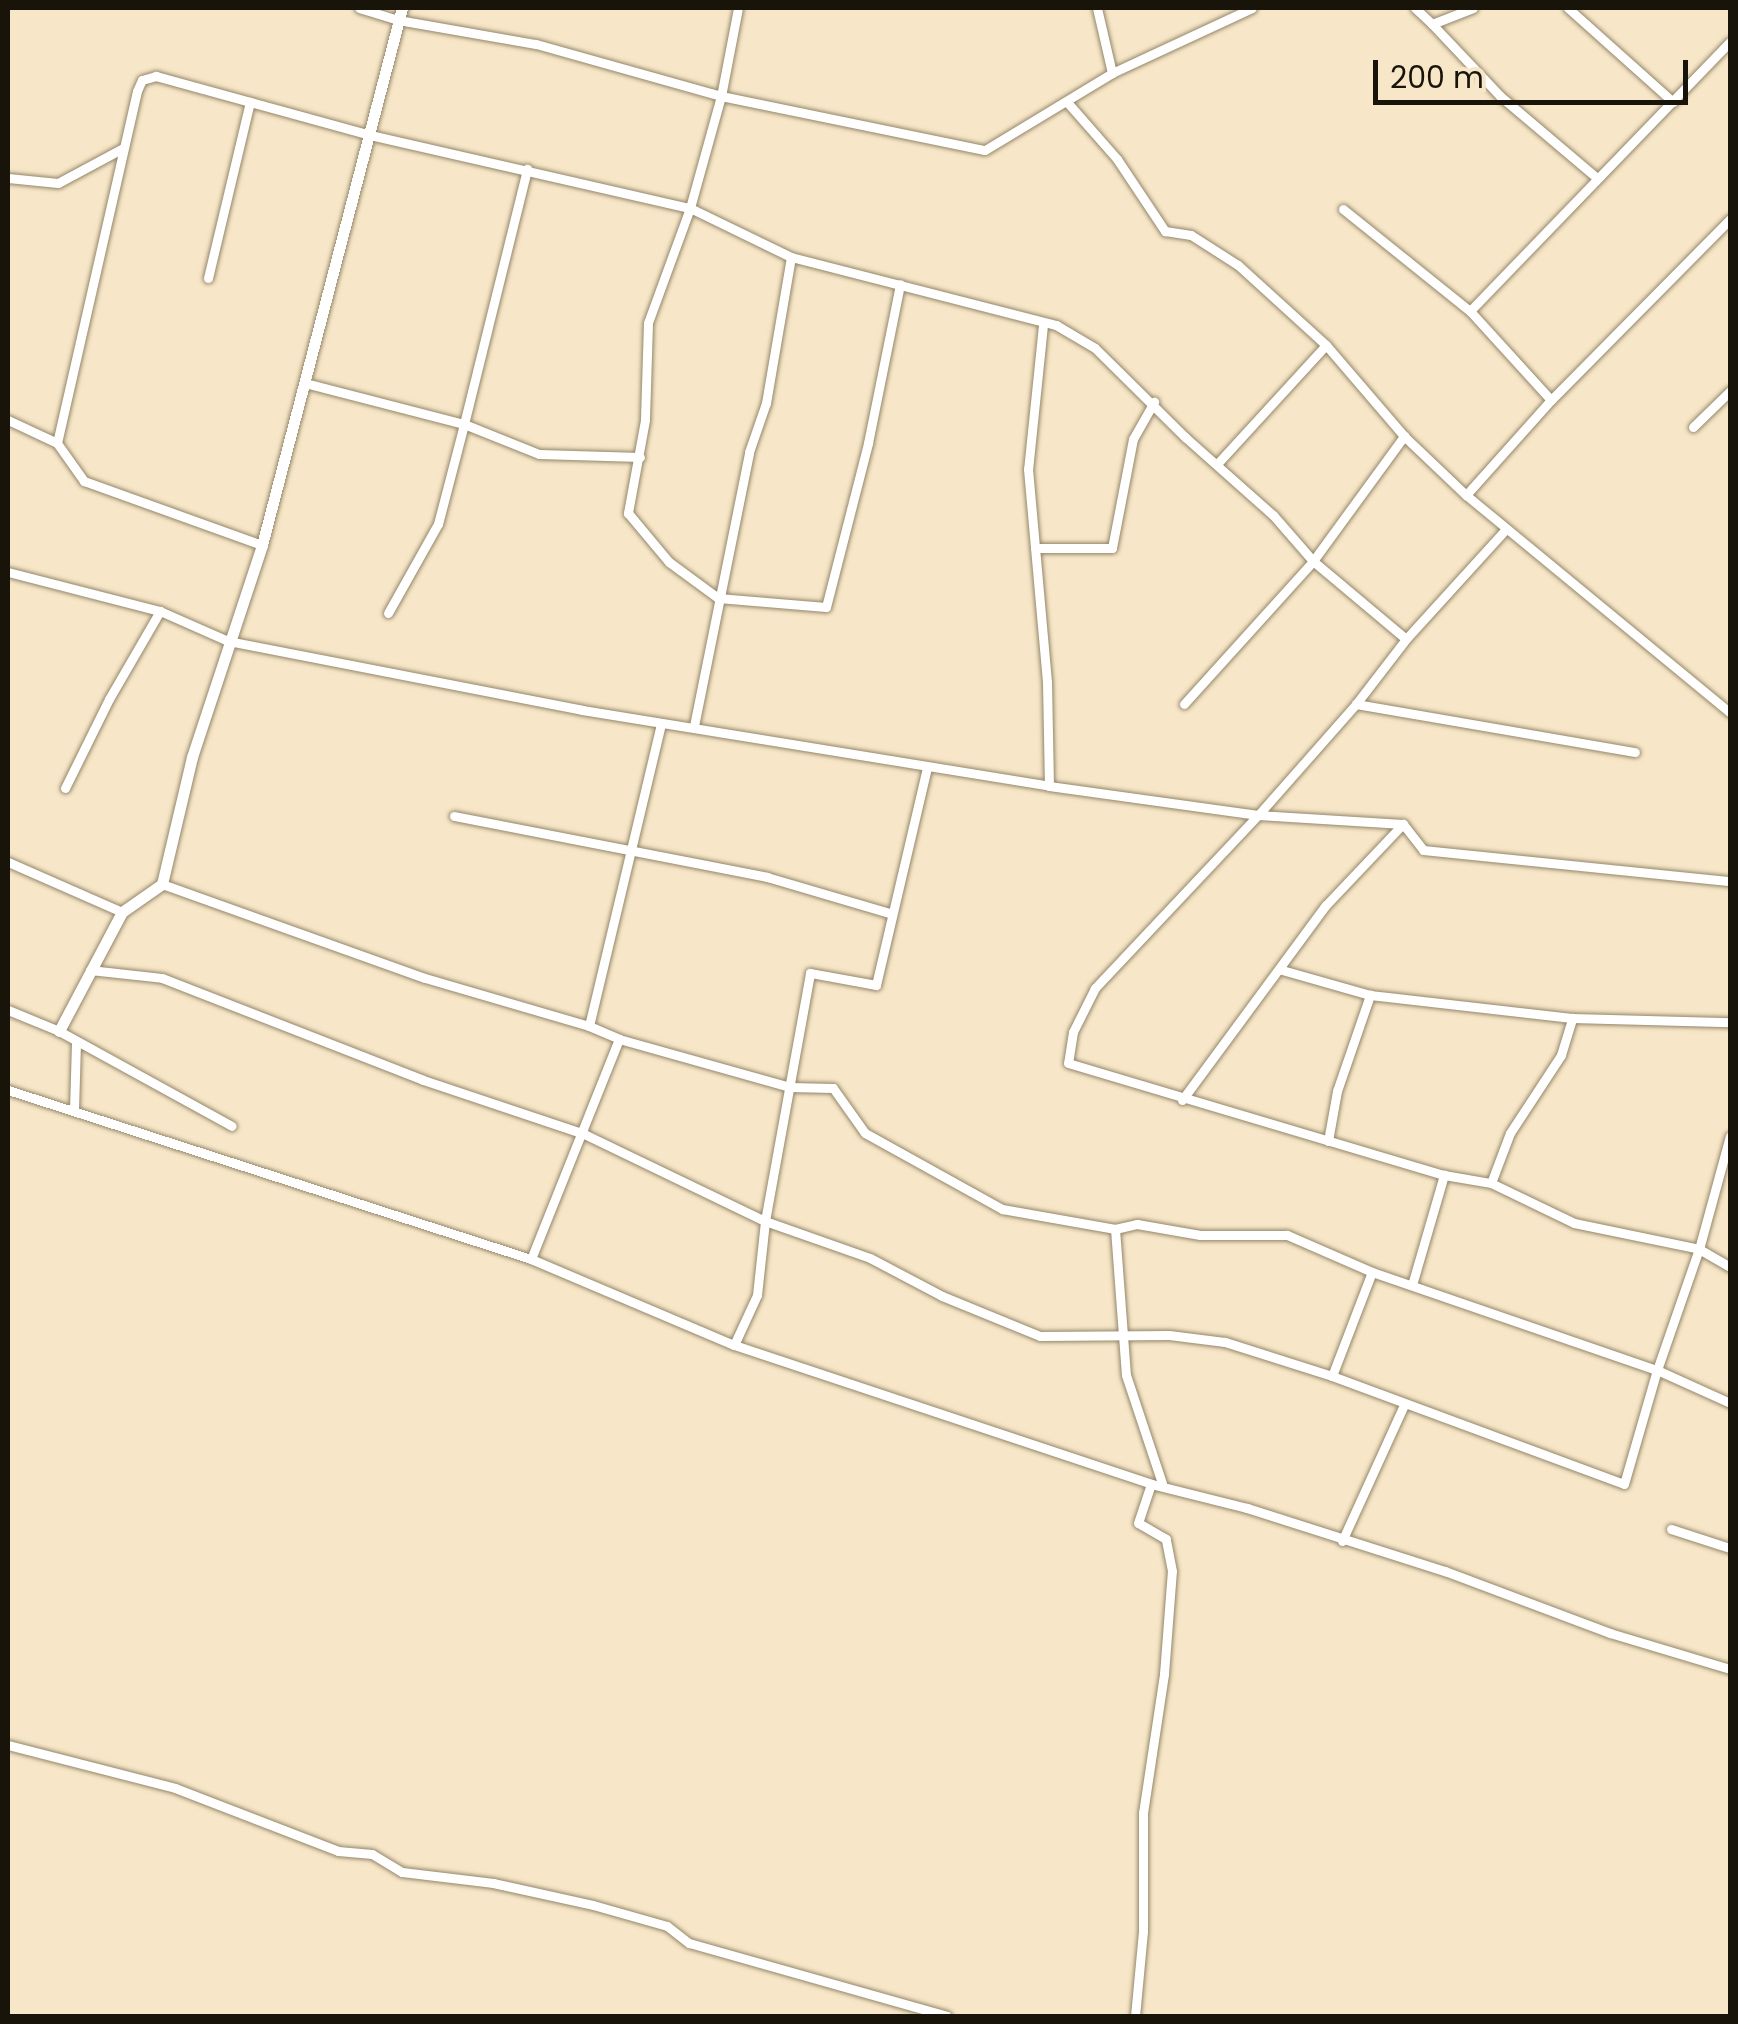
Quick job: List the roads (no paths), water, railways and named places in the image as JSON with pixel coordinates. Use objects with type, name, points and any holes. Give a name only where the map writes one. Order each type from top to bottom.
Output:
[{"type":"street","points":[[359,8],[536,44],[721,96],[985,150],[1112,74],[1252,8]]},
{"type":"street","points":[[738,8],[721,96],[690,208],[648,323],[640,457],[628,513],[669,562],[718,598],[826,607],[868,443],[900,284]]},
{"type":"street","points":[[1097,8],[1112,74]]},
{"type":"street","points":[[1415,8],[1500,96],[1596,176]]},
{"type":"street","points":[[1432,24],[1473,8]]},
{"type":"street","points":[[1568,8],[1673,102]]},
{"type":"street","points":[[60,1031],[122,912],[162,884],[192,757],[262,545],[400,14]]},
{"type":"street","points":[[1470,311],[1596,176],[1730,42]]},
{"type":"street","points":[[56,443],[123,148],[142,80],[156,76],[370,136],[690,208],[790,256],[1044,326],[1056,325],[1095,348],[1273,515],[1313,561],[1406,640]]},
{"type":"street","points":[[208,278],[250,102]]},
{"type":"street","points":[[1068,102],[1117,159],[1165,231],[1191,235],[1238,266],[1326,346],[1404,436],[1466,495],[1730,713]]},
{"type":"street","points":[[8,178],[58,183],[123,148]]},
{"type":"street","points":[[388,614],[438,524],[527,169]]},
{"type":"street","points":[[1343,209],[1470,311],[1550,400]]},
{"type":"street","points":[[1466,495],[1550,400],[1730,219]]},
{"type":"street","points":[[694,726],[749,452],[766,402],[790,256]]},
{"type":"street","points":[[1044,326],[1028,469],[1047,682],[1048,786]]},
{"type":"street","points":[[1217,464],[1326,346]]},
{"type":"street","points":[[305,383],[464,424],[539,454],[640,457]]},
{"type":"street","points":[[1693,427],[1730,391]]},
{"type":"street","points":[[1035,548],[1112,548],[1133,439],[1154,402]]},
{"type":"street","points":[[8,420],[56,443],[84,480],[262,545]]},
{"type":"street","points":[[1184,704],[1313,561],[1404,436]]},
{"type":"street","points":[[1506,530],[1406,640],[1356,704],[1258,815],[1095,988],[1073,1032],[1068,1064],[1444,1175],[1491,1183],[1574,1222],[1700,1250],[1730,1267]]},
{"type":"street","points":[[8,572],[160,610],[228,641],[661,723],[927,768],[1258,815],[1403,824],[1423,850],[1730,881]]},
{"type":"street","points":[[65,788],[109,699],[160,610]]},
{"type":"street","points":[[1356,704],[1634,752]]},
{"type":"street","points":[[588,1026],[661,723]]},
{"type":"street","points":[[734,1345],[757,1295],[765,1221],[810,973],[876,984],[927,768]]},
{"type":"street","points":[[454,816],[766,877],[890,912]]},
{"type":"street","points":[[1182,1100],[1238,1020],[1282,970],[1326,904],[1403,824]]},
{"type":"street","points":[[8,862],[122,912]]},
{"type":"street","points":[[162,884],[424,978],[588,1026],[619,1040],[790,1087],[833,1088],[865,1133],[1002,1210],[1115,1229],[1137,1224],[1200,1235],[1287,1235],[1372,1272],[1657,1370],[1730,1403]]},
{"type":"street","points":[[90,970],[162,978],[423,1080],[584,1134],[765,1221],[870,1258],[942,1296],[1040,1336],[1169,1335],[1226,1342],[1332,1376],[1624,1484],[1657,1370],[1700,1250],[1730,1136]]},
{"type":"street","points":[[1282,970],[1370,995],[1572,1018],[1730,1022]]},
{"type":"street","points":[[1328,1141],[1337,1091],[1370,995]]},
{"type":"street","points":[[8,1010],[60,1031],[232,1126]]},
{"type":"street","points":[[1491,1183],[1510,1133],[1561,1055],[1572,1018]]},
{"type":"street","points":[[531,1259],[619,1040]]},
{"type":"street","points":[[74,1110],[76,1041]]},
{"type":"street","points":[[8,1090],[531,1259],[734,1345],[1730,1669]]},
{"type":"street","points":[[1412,1285],[1444,1175]]},
{"type":"street","points":[[1115,1229],[1126,1374],[1156,1484],[1138,1522],[1166,1538],[1172,1571],[1164,1674],[1143,1813],[1143,1931],[1135,2016]]},
{"type":"street","points":[[1332,1376],[1372,1272]]},
{"type":"street","points":[[1342,1541],[1404,1405]]},
{"type":"street","points":[[1672,1529],[1730,1548]]},
{"type":"street","points":[[8,1745],[174,1788],[338,1851],[372,1854],[402,1872],[493,1882],[593,1906],[667,1926],[689,1942],[947,2016]]}]
